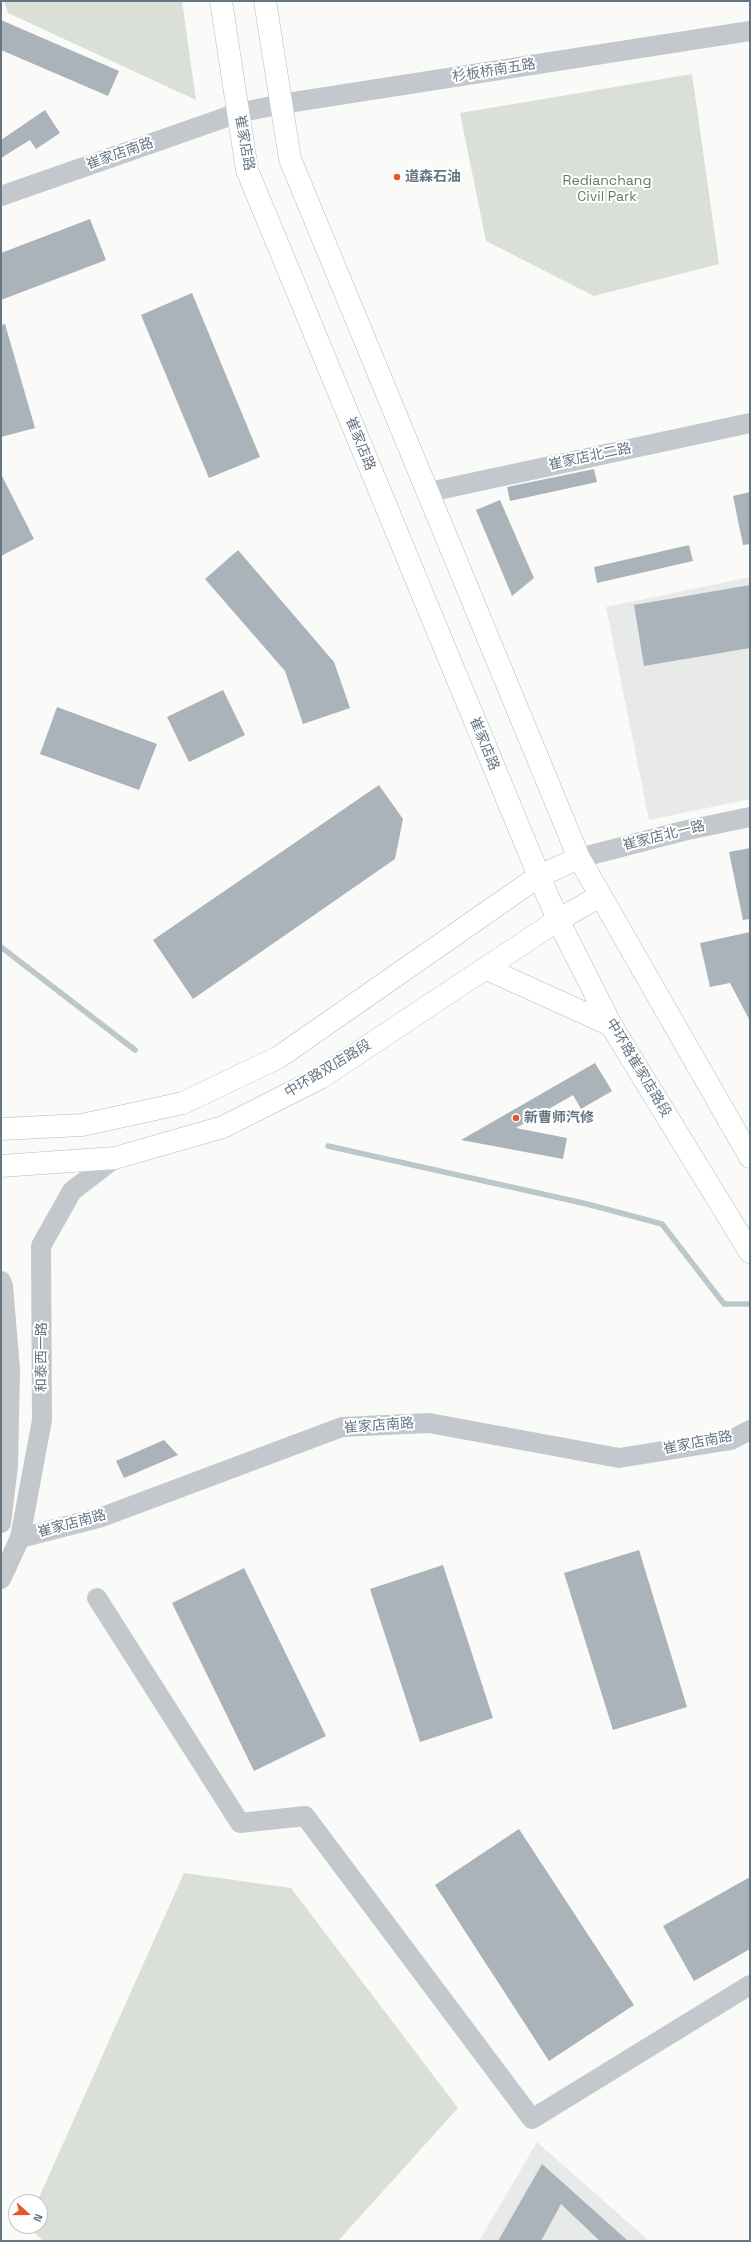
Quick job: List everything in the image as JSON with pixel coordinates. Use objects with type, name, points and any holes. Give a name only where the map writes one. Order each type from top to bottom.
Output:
[{"type":"main road","name":"崔家店路","points":[[221,1],[247,170],[539,876]]},
{"type":"main road","points":[[266,1],[290,159],[429,492],[579,858],[600,896],[743,1132],[750,1157]]},
{"type":"main road","points":[[1,1129],[82,1125],[183,1103],[278,1057],[539,876],[579,858]]},
{"type":"main road","name":"中环路崔家店路段","points":[[539,876],[558,920],[611,1025],[750,1252]]},
{"type":"main road","name":"中环路双店路段","points":[[1,1166],[115,1158],[223,1127],[320,1078],[558,920],[600,896]]},
{"type":"main road","points":[[486,969],[611,1025]]},
{"type":"street","name":"杉板桥南五路","points":[[238,113],[281,104],[750,31]]},
{"type":"street","name":"崔家店南路","points":[[1,196],[238,113]]},
{"type":"street","name":"崔家店北二路","points":[[429,492],[750,423]]},
{"type":"street","name":"崔家店北一路","points":[[579,858],[683,831],[750,817]]},
{"type":"street","name":"和泰西一路","points":[[1,1579],[20,1538],[42,1420],[41,1246],[72,1191],[115,1158]]},
{"type":"street","points":[[1,1281],[3,1286],[10,1369],[8,1466],[1,1523]]},
{"type":"street","name":"崔家店南路","points":[[20,1538],[102,1516],[342,1427],[429,1423],[619,1458],[731,1440],[750,1430]]},
{"type":"street","points":[[97,1598],[240,1823],[305,1816],[532,2119],[750,1985]]},
{"type":"shaded area","points":[[750,577],[750,799],[649,820],[606,607]]},
{"type":"shaded area","points":[[537,2142],[649,2241],[479,2241]]},
{"type":"green space","points":[[4,1],[182,1],[196,100],[8,13]]},
{"type":"green space","name":"Redianchang Civil Park","points":[[692,74],[719,264],[594,296],[486,241],[460,113]]},
{"type":"green space","points":[[184,1873],[291,1888],[458,2108],[338,2241],[43,2241],[36,2234],[48,2234],[48,2194],[41,2194]]},
{"type":"building","points":[[1,20],[119,71],[108,96],[1,50]]},
{"type":"building","points":[[45,110],[60,133],[36,149],[30,140],[1,158],[1,140]]},
{"type":"building","points":[[90,219],[106,260],[1,300],[1,253]]},
{"type":"building","points":[[192,293],[260,457],[209,478],[141,315]]},
{"type":"building","points":[[5,324],[35,428],[1,437],[1,325]]},
{"type":"building","points":[[594,469],[597,482],[510,501],[507,487]]},
{"type":"building","points":[[1,474],[34,539],[1,556]]},
{"type":"building","points":[[750,492],[750,544],[743,545],[733,496]]},
{"type":"building","points":[[500,500],[534,578],[512,596],[476,510]]},
{"type":"building","points":[[689,545],[693,561],[597,583],[594,567]]},
{"type":"building","points":[[238,550],[334,662],[350,708],[303,724],[285,671],[205,579]]},
{"type":"building","points":[[750,585],[750,648],[644,666],[634,605]]},
{"type":"building","points":[[223,690],[245,735],[189,762],[167,717]]},
{"type":"building","points":[[57,707],[157,744],[139,790],[40,754]]},
{"type":"building","points":[[379,785],[403,819],[395,859],[193,999],[153,940]]},
{"type":"building","points":[[750,848],[750,919],[743,920],[729,852]]},
{"type":"building","points":[[750,932],[750,1021],[730,983],[710,987],[700,943]]},
{"type":"building","name":"新曹师汽修","points":[[595,1063],[612,1091],[581,1109],[573,1095],[516,1128],[567,1138],[563,1159],[461,1140]]},
{"type":"building","points":[[164,1440],[178,1455],[124,1478],[116,1461]]},
{"type":"building","points":[[639,1550],[687,1707],[613,1730],[564,1573]]},
{"type":"building","points":[[443,1565],[493,1718],[420,1742],[370,1589]]},
{"type":"building","points":[[244,1568],[326,1736],[254,1771],[172,1603]]},
{"type":"building","points":[[519,1829],[634,2005],[549,2061],[435,1885]]},
{"type":"building","points":[[750,1877],[750,1949],[694,1981],[663,1926]]},
{"type":"building","points":[[542,2164],[628,2241],[600,2241],[561,2204],[541,2241],[498,2241]]},
{"type":"waterway","points":[[1,947],[135,1050]]},
{"type":"waterway","points":[[328,1146],[587,1204],[662,1224],[724,1304],[750,1304]]},
{"type":"place","name":"道森石油","points":[[397,177]]},
{"type":"place","name":"新曹师汽修","points":[[516,1118]]}]
